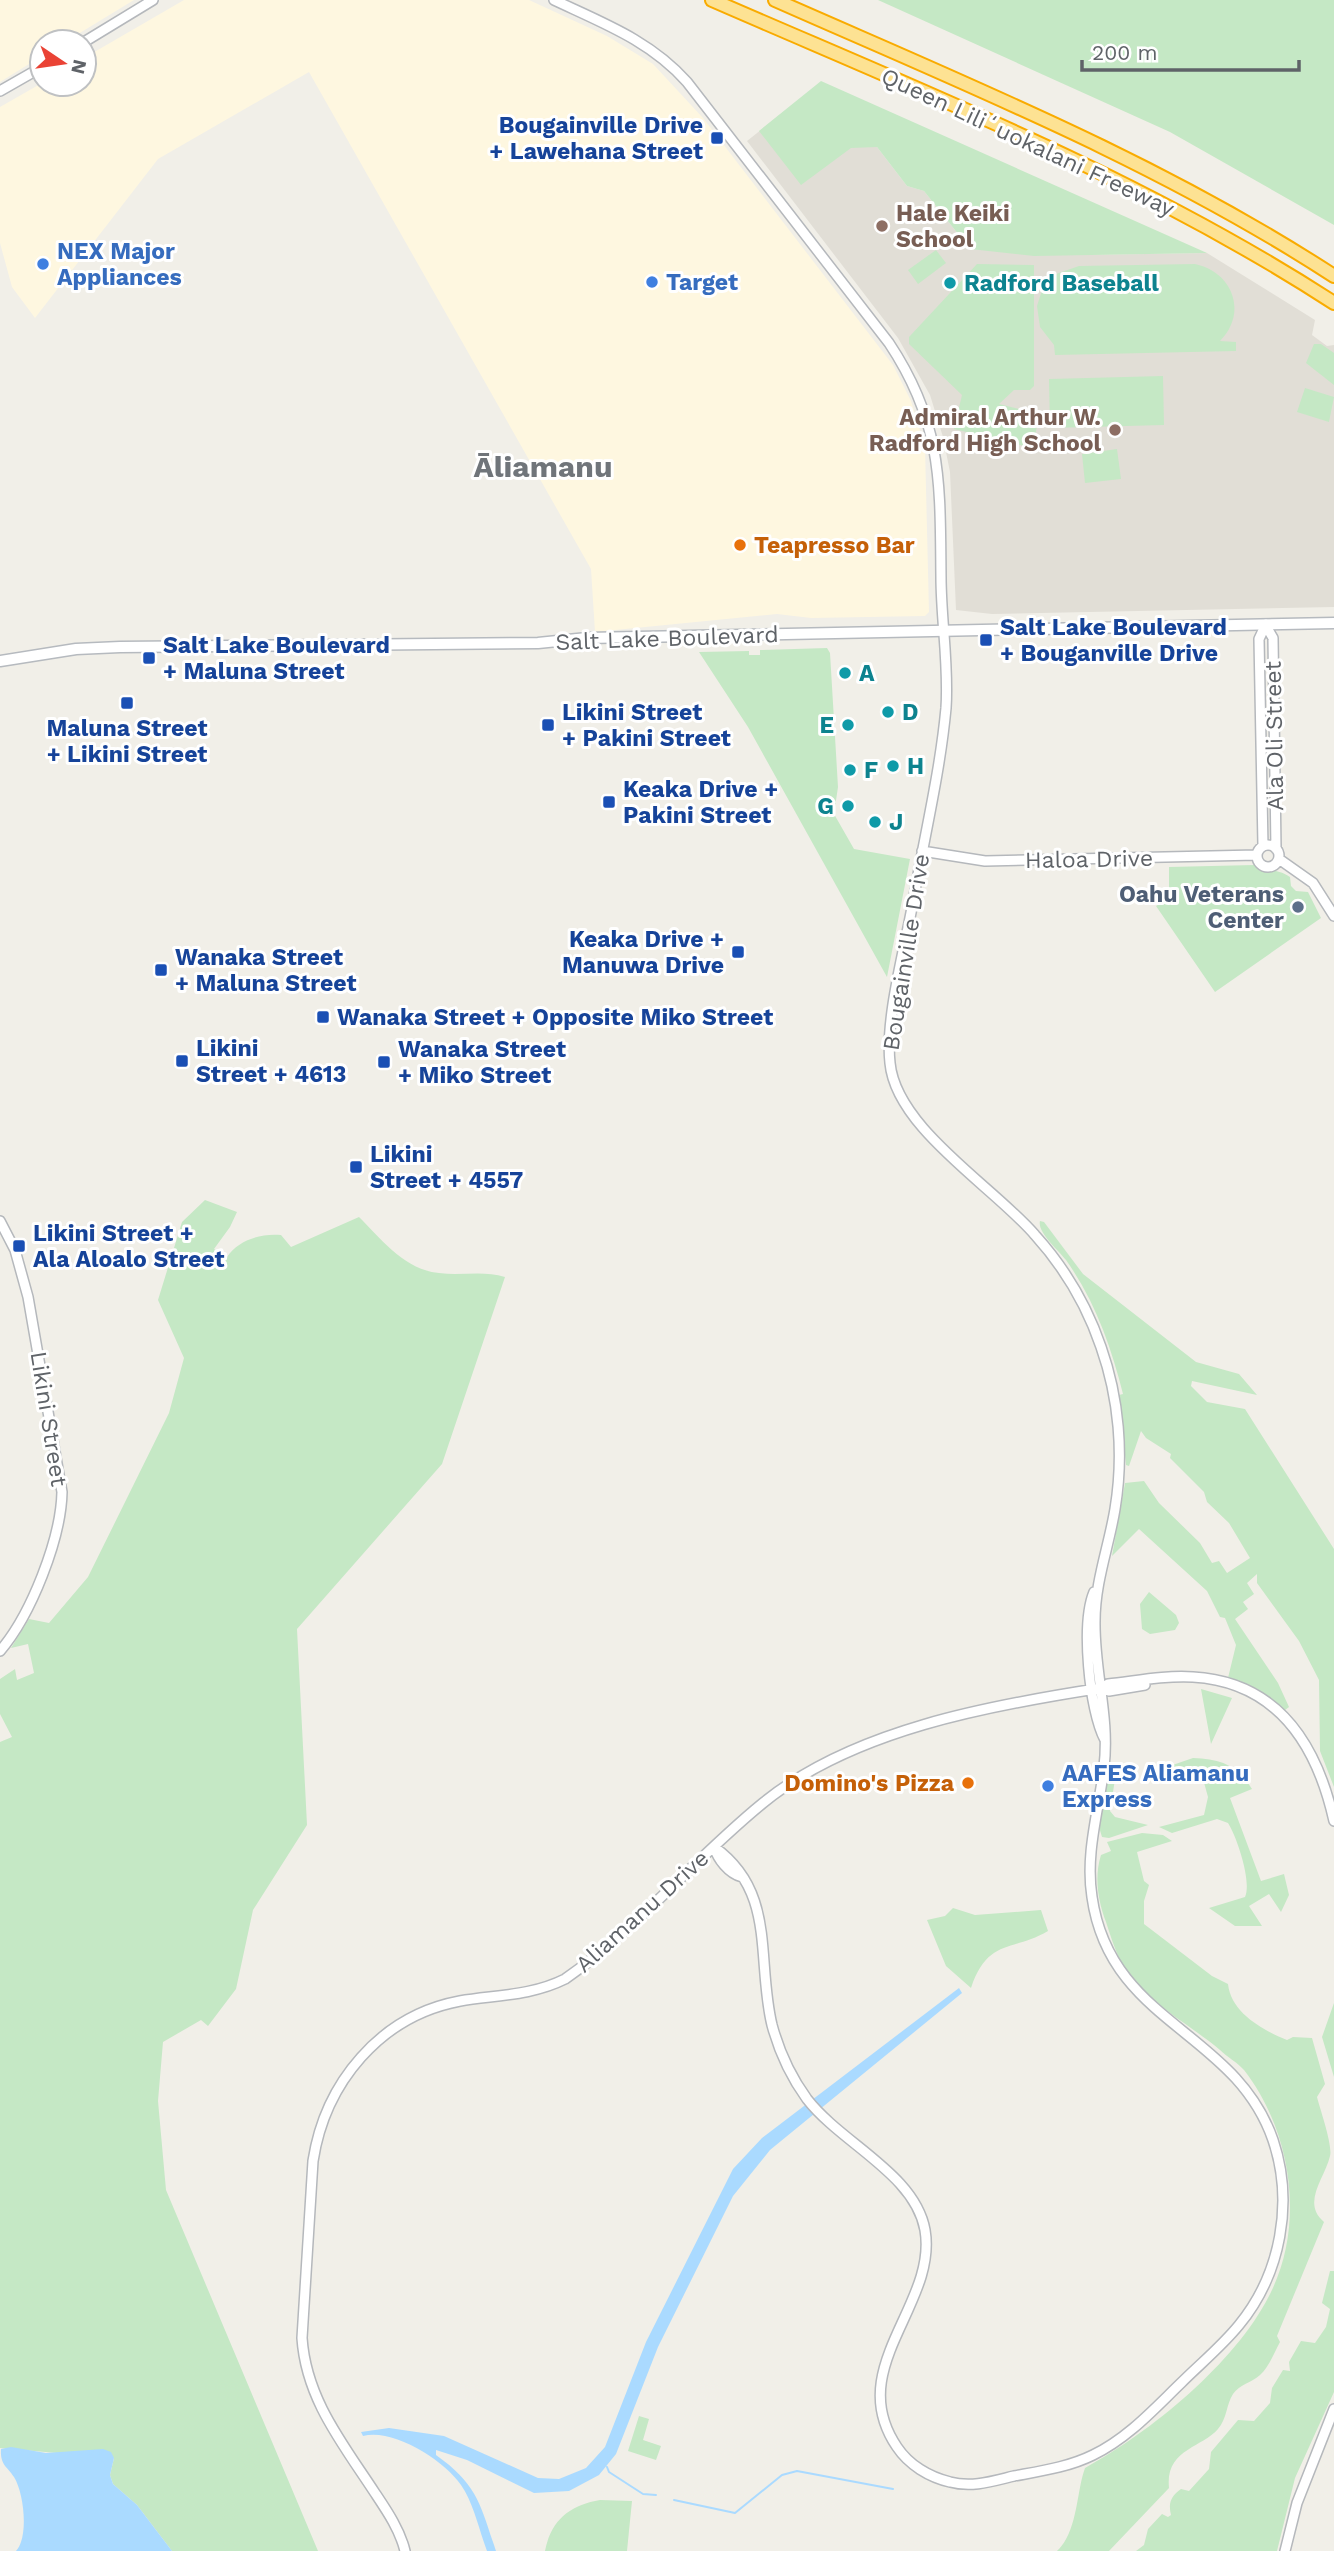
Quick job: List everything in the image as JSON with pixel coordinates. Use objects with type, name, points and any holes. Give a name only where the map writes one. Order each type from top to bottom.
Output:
[{"type":"highway","name":"Queen Liliʻuokalani Freeway","points":[[712,0],[1040,144],[1155,199],[1260,257],[1334,303]]},
{"type":"highway","name":"Queen Liliʻuokalani Freeway","points":[[775,0],[1119,155],[1216,204],[1334,276]]},
{"type":"main road","name":"Salt Lake Boulevard","points":[[0,661],[76,649],[120,647],[538,643],[587,638],[1334,623]]},
{"type":"street","points":[[98,34],[153,0]]},
{"type":"street","name":"Bougainville Drive","points":[[554,0],[641,41],[674,67],[687,82],[889,343],[913,381],[933,439],[940,485],[946,703],[889,1054],[899,1094],[916,1121],[1039,1239],[1080,1298],[1103,1353],[1115,1405],[1119,1455],[1115,1507],[1099,1578],[1087,1609],[1086,1632],[1105,1740],[1090,1874],[1092,1900],[1105,1942],[1119,1970],[1141,1997],[1223,2062],[1259,2109],[1277,2153],[1283,2194],[1280,2235],[1263,2287],[1244,2318],[1143,2420],[1101,2451],[1065,2466],[980,2484],[958,2484],[936,2478],[908,2461],[894,2444],[881,2403],[886,2360],[924,2266],[925,2225],[918,2205],[899,2180],[822,2116],[806,2097],[786,2064],[772,2024],[758,1907],[754,1894],[739,1870],[723,1852],[714,1847]]},
{"type":"street","points":[[0,91],[28,76]]},
{"type":"street","name":"Ala Oli Street","points":[[1263,846],[1259,639],[1266,625]]},
{"type":"street","name":"Ala Oli Street","points":[[1266,625],[1273,641],[1276,849]]},
{"type":"street","points":[[1279,859],[1268,867],[1259,862],[1257,855],[1263,846],[1276,849],[1279,859],[1313,883],[1334,916]]},
{"type":"street","name":"Haloa Drive","points":[[922,852],[985,861],[1257,855]]},
{"type":"street","name":"Likini Street","points":[[0,1220],[15,1250],[28,1297],[62,1492],[61,1516],[53,1543],[22,1618],[0,1651]]},
{"type":"street","name":"Aliamanu Drive","points":[[405,2551],[391,2518],[320,2408],[304,2363],[302,2326],[313,2161],[318,2133],[333,2094],[354,2065],[379,2039],[416,2016],[446,2004],[531,1992],[565,1979],[765,1801],[807,1773],[862,1748],[976,1709],[1098,1689],[1108,1684],[1191,1676],[1227,1684],[1255,1696],[1282,1714],[1313,1755],[1326,1786],[1334,1821]]},
{"type":"street","points":[[1285,2551],[1303,2483],[1334,2409]]},
{"type":"shaded area","points":[[0,0],[134,0],[88,28],[28,28],[28,65],[0,82]]},
{"type":"shaded area","points":[[184,0],[529,0],[607,36],[653,64],[703,118],[893,365],[911,401],[925,447],[929,612],[925,616],[811,618],[777,614],[595,632],[591,569],[309,72],[158,159],[35,318],[12,287],[0,243],[0,107],[28,91],[28,98],[98,98],[98,50]]},
{"type":"shaded area","name":"Admiral Arthur W. Radford High School","points":[[782,113],[877,147],[907,186],[924,191],[970,249],[1085,255],[1207,253],[1315,320],[1312,335],[1327,346],[1334,345],[1334,607],[992,614],[956,610],[950,472],[930,395],[898,338],[747,141]]},
{"type":"green space","points":[[878,0],[1334,0],[1334,225],[1170,132]]},
{"type":"green space","points":[[821,81],[1207,253],[1034,256],[970,249],[924,191],[907,186],[877,147],[851,148],[801,185],[759,131]]},
{"type":"green space","points":[[936,250],[946,263],[918,284],[908,270]]},
{"type":"green space","points":[[977,264],[1034,265],[1034,386],[1030,390],[1014,390],[999,404],[1040,414],[1032,448],[954,429],[962,395],[909,344],[909,337]]},
{"type":"green space","points":[[1195,264],[1208,268],[1227,284],[1234,306],[1233,318],[1229,330],[1220,341],[1236,342],[1236,351],[1055,355],[1054,345],[1040,327],[1037,306],[1043,287],[1056,274],[1079,266]]},
{"type":"green space","points":[[1314,344],[1321,344],[1334,353],[1334,385],[1306,363]]},
{"type":"green space","points":[[1163,376],[1164,425],[1050,428],[1049,379]]},
{"type":"green space","points":[[1305,388],[1334,397],[1329,422],[1297,412]]},
{"type":"green space","points":[[1117,449],[1121,479],[1085,483],[1082,454]]},
{"type":"green space","points":[[827,648],[830,653],[838,787],[834,814],[854,849],[910,859],[887,977],[748,727],[699,652],[749,651],[749,655],[760,655],[760,650]]},
{"type":"green space","points":[[1254,865],[1290,877],[1291,886],[1296,891],[1308,892],[1321,918],[1215,992],[1156,906],[1169,898],[1169,867]]},
{"type":"green space","points":[[205,1200],[237,1212],[214,1249],[227,1257],[237,1246],[258,1237],[281,1235],[291,1247],[359,1217],[405,1260],[427,1271],[505,1277],[442,1464],[297,1629],[307,1825],[253,1910],[236,1989],[208,2026],[201,2020],[163,2042],[158,2101],[166,2190],[318,2551],[172,2551],[137,2505],[113,2484],[110,2475],[114,2458],[0,2448],[0,1742],[12,1737],[0,1714],[0,1679],[15,1669],[17,1680],[34,1673],[28,1644],[11,1648],[29,1619],[49,1623],[88,1577],[169,1413],[184,1358],[158,1300],[182,1222]]},
{"type":"green space","points":[[1040,1221],[1044,1222],[1083,1274],[1196,1362],[1239,1374],[1257,1395],[1192,1381],[1191,1386],[1207,1402],[1245,1409],[1334,1549],[1334,1787],[1320,1751],[1319,1680],[1299,1641],[1257,1583],[1257,1574],[1247,1583],[1254,1594],[1243,1602],[1248,1609],[1235,1619],[1278,1683],[1289,1707],[1285,1710],[1257,1689],[1228,1678],[1236,1645],[1225,1618],[1220,1617],[1207,1591],[1139,1529],[1112,1556],[1125,1483],[1144,1481],[1159,1503],[1200,1543],[1212,1563],[1219,1561],[1227,1573],[1250,1558],[1229,1523],[1207,1502],[1204,1492],[1170,1458],[1171,1454],[1146,1438],[1141,1431],[1129,1466],[1126,1465],[1119,1395],[1123,1394],[1107,1341],[1085,1291],[1066,1260],[1045,1236]]},
{"type":"green space","points":[[1149,1592],[1176,1615],[1179,1623],[1175,1630],[1150,1634],[1142,1629],[1140,1604]]},
{"type":"green space","points":[[1201,1689],[1232,1698],[1211,1744]]},
{"type":"green space","points":[[1193,1758],[1227,1765],[1240,1774],[1252,1789],[1230,1798],[1261,1881],[1284,1874],[1289,1895],[1281,1912],[1269,1894],[1249,1906],[1262,1926],[1235,1926],[1209,1908],[1245,1897],[1247,1890],[1242,1860],[1228,1823],[1217,1819],[1172,1833],[1159,1827],[1204,1815],[1208,1797],[1203,1779],[1160,1777],[1161,1769]]},
{"type":"green space","points":[[1116,1773],[1110,1811],[1115,1817],[1148,1825],[1109,1838],[1102,1837],[1099,1827],[1107,1779]]},
{"type":"green space","points":[[1142,1833],[1163,1835],[1172,1841],[1137,1852],[1144,1881],[1149,1885],[1144,1901],[1144,1924],[1212,1976],[1228,1984],[1235,2004],[1259,2026],[1287,2040],[1293,2037],[1312,2038],[1325,2084],[1317,2097],[1330,2151],[1314,2199],[1317,2215],[1324,2222],[1277,2336],[1280,2342],[1271,2360],[1260,2375],[1233,2394],[1218,2429],[1179,2457],[1169,2475],[1169,2488],[1109,2551],[1057,2551],[1064,2543],[1073,2523],[1085,2468],[1137,2435],[1189,2394],[1235,2346],[1269,2296],[1281,2268],[1287,2239],[1290,2210],[1283,2150],[1260,2095],[1238,2064],[1169,2012],[1133,1980],[1114,1945],[1099,1897],[1097,1880],[1101,1855],[1111,1851],[1107,1842]]},
{"type":"green space","points":[[953,1908],[975,1915],[1041,1910],[1048,1931],[993,1954],[985,1961],[971,1988],[946,1966],[927,1920],[945,1916]]},
{"type":"green space","points":[[1334,2003],[1334,2077],[1322,2037]]},
{"type":"green space","points":[[1330,2271],[1334,2271],[1334,2392],[1295,2478],[1277,2551],[1136,2551],[1144,2545],[1148,2529],[1162,2514],[1168,2517],[1171,2515],[1170,2503],[1175,2494],[1181,2489],[1189,2491],[1209,2469],[1211,2452],[1238,2420],[1254,2421],[1270,2403],[1272,2388],[1283,2370],[1290,2371],[1289,2362],[1301,2341],[1315,2343],[1326,2327],[1330,2309],[1322,2303]]},
{"type":"green space","points":[[639,2416],[649,2419],[643,2440],[661,2446],[656,2460],[628,2451]]},
{"type":"green space","points":[[632,2501],[627,2551],[545,2551],[552,2531],[563,2516],[589,2502]]},
{"type":"water","points":[[959,1988],[962,1993],[770,2150],[733,2196],[658,2347],[616,2454],[599,2475],[569,2491],[534,2493],[467,2460],[436,2450],[436,2455],[461,2476],[476,2497],[496,2551],[487,2551],[466,2492],[453,2475],[430,2456],[403,2441],[375,2435],[363,2436],[361,2432],[389,2428],[444,2436],[538,2478],[559,2479],[586,2468],[605,2447],[646,2342],[733,2169],[762,2138]]},
{"type":"water","points":[[11,2447],[46,2453],[103,2449],[111,2452],[114,2458],[110,2475],[113,2484],[137,2505],[172,2551],[16,2551],[23,2536],[24,2515],[17,2484],[1,2454],[1,2449]]},
{"type":"waterway","points":[[607,2467],[609,2472],[643,2494],[656,2495]]},
{"type":"waterway","points":[[674,2500],[735,2513],[782,2475],[797,2471],[893,2489]]},
{"type":"place","name":"Bougainville Drive + Lawehana Street","points":[[717,138]]},
{"type":"place","name":"Hale Keiki School","points":[[882,226]]},
{"type":"place","name":"NEX Major Appliances","points":[[43,264]]},
{"type":"place","name":"Target","points":[[652,282]]},
{"type":"place","name":"Radford Baseball","points":[[950,283]]},
{"type":"place","name":"Admiral Arthur W. Radford High School","points":[[1115,430]]},
{"type":"place","name":"Teapresso Bar","points":[[740,545]]},
{"type":"place","name":"Salt Lake Boulevard + Bouganville Drive","points":[[986,640]]},
{"type":"place","name":"Salt Lake Boulevard + Maluna Street","points":[[149,658]]},
{"type":"place","name":"A","points":[[845,673]]},
{"type":"place","name":"Maluna Street + Likini Street","points":[[127,703]]},
{"type":"place","name":"D","points":[[888,712]]},
{"type":"place","name":"Likini Street + Pakini Street","points":[[548,725]]},
{"type":"place","name":"E","points":[[848,725]]},
{"type":"place","name":"H","points":[[893,766]]},
{"type":"place","name":"F","points":[[850,770]]},
{"type":"place","name":"Keaka Drive + Pakini Street","points":[[609,802]]},
{"type":"place","name":"G","points":[[848,806]]},
{"type":"place","name":"J","points":[[875,822]]},
{"type":"place","name":"Oahu Veterans Center","points":[[1298,907]]},
{"type":"place","name":"Keaka Drive + Manuwa Drive","points":[[738,952]]},
{"type":"place","name":"Wanaka Street + Maluna Street","points":[[161,970]]},
{"type":"place","name":"Wanaka Street + Opposite Miko Street","points":[[323,1017]]},
{"type":"place","name":"Likini Street + 4613","points":[[182,1061]]},
{"type":"place","name":"Wanaka Street + Miko Street","points":[[384,1062]]},
{"type":"place","name":"Likini Street + 4557","points":[[356,1167]]},
{"type":"place","name":"Likini Street + Ala Aloalo Street","points":[[19,1246]]},
{"type":"place","name":"Domino's Pizza","points":[[968,1783]]},
{"type":"place","name":"AAFES Aliamanu Express","points":[[1048,1786]]},
{"type":"district","name":"Āliamanu","points":[[543,467]]}]
